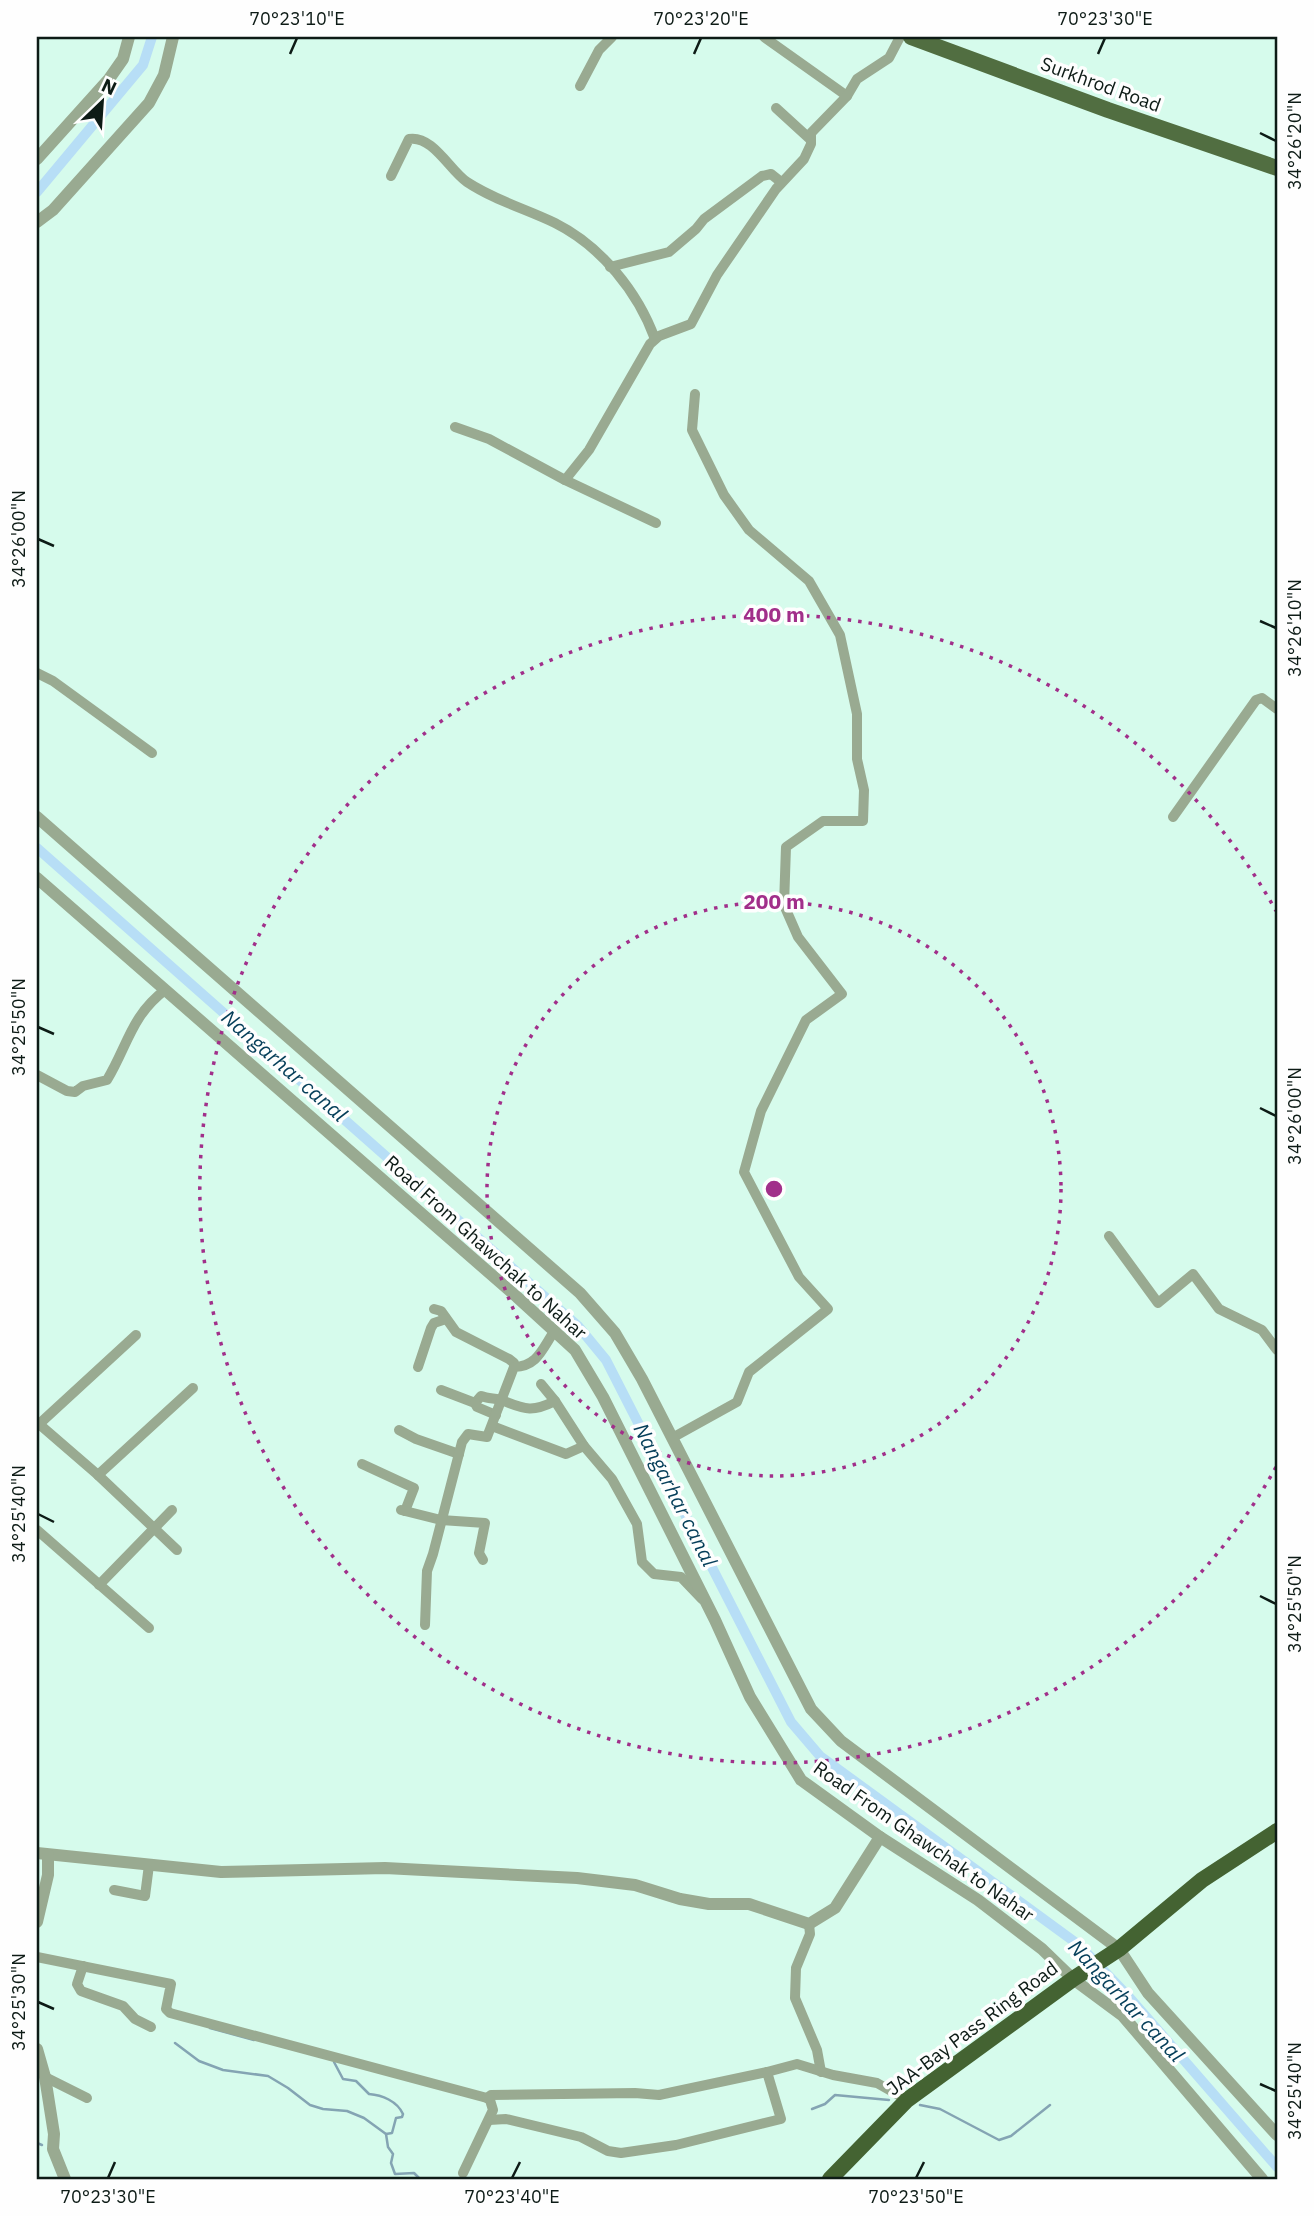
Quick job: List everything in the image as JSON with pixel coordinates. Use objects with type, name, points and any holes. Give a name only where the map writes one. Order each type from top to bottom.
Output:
[{"type":"highway","points":[[1119,1949],[1202,1880],[1277,1830]]},
{"type":"highway","name":"JAA-Bay Pass Ring Road","points":[[830,2179],[907,2100],[1119,1949]]},
{"type":"main road","name":"Surkhrod Road","points":[[911,37],[932,40],[1108,110],[1277,168]]},
{"type":"street","points":[[37,159],[109,79],[123,59],[129,37]]},
{"type":"street","points":[[37,222],[53,210],[149,103],[164,75],[173,37]]},
{"type":"street","points":[[580,86],[599,50],[612,37]]},
{"type":"street","points":[[764,37],[847,96]]},
{"type":"street","points":[[565,480],[589,450],[638,363],[655,339],[691,324],[718,275],[781,182],[804,159],[810,149],[811,133],[847,96],[857,79],[889,58],[900,37]]},
{"type":"street","points":[[775,108],[811,139]]},
{"type":"street","points":[[391,176],[410,139],[415,139],[435,149],[447,159],[453,171],[468,183],[556,224],[585,241],[610,267],[646,316],[655,339]]},
{"type":"street","points":[[610,267],[669,252],[704,219],[762,176],[771,174],[781,182]]},
{"type":"street","points":[[671,1438],[737,1402],[749,1372],[828,1309],[799,1277],[744,1172],[761,1111],[806,1020],[842,994],[798,937],[784,905],[786,847],[823,821],[863,821],[864,790],[857,759],[857,714],[840,635],[809,581],[749,530],[724,495],[692,430],[695,394]]},
{"type":"street","points":[[455,427],[489,439],[565,480],[656,523]]},
{"type":"street","points":[[37,673],[53,681],[152,753]]},
{"type":"street","points":[[1173,817],[1256,699],[1262,698],[1277,709]]},
{"type":"street","points":[[37,817],[580,1293],[615,1333],[642,1379],[811,1709],[841,1741],[1119,1949],[1148,1993],[1277,2135]]},
{"type":"street","name":"Road From Ghawchak to Nahar","points":[[37,878],[575,1350],[603,1397],[708,1606],[750,1697],[801,1780],[880,1837],[978,1900],[1078,1976],[1123,2016],[1262,2179]]},
{"type":"street","points":[[37,1075],[67,1091],[75,1092],[83,1086],[107,1080],[122,1056],[136,1020],[150,1002],[165,990]]},
{"type":"street","points":[[1108,1236],[1158,1303],[1193,1274],[1219,1309],[1262,1330],[1277,1350]]},
{"type":"street","points":[[425,1625],[427,1571],[462,1442],[468,1434],[487,1437],[514,1367],[514,1363],[509,1359],[456,1332],[441,1311],[434,1308]]},
{"type":"street","points":[[418,1367],[431,1328],[434,1323],[446,1319]]},
{"type":"street","points":[[514,1367],[526,1367],[533,1362],[555,1330]]},
{"type":"street","points":[[136,1335],[38,1425],[98,1475],[177,1550]]},
{"type":"street","points":[[541,1384],[584,1446],[612,1479],[637,1524],[642,1562],[654,1574],[681,1577],[708,1606]]},
{"type":"street","points":[[98,1475],[193,1388]]},
{"type":"street","points":[[441,1390],[496,1415]]},
{"type":"street","points":[[475,1404],[481,1396],[527,1409],[541,1408],[555,1401]]},
{"type":"street","points":[[492,1426],[566,1454],[584,1446]]},
{"type":"street","points":[[400,1430],[416,1439],[459,1454]]},
{"type":"street","points":[[362,1464],[414,1488],[403,1510],[441,1520],[485,1523],[479,1553],[483,1560]]},
{"type":"street","points":[[99,1585],[172,1510]]},
{"type":"street","points":[[37,1530],[149,1628]]},
{"type":"street","points":[[37,1922],[48,1875],[42,1854],[221,1872],[385,1868],[577,1878],[635,1885],[680,1899],[709,1904],[749,1904],[808,1924],[835,1908],[880,1837]]},
{"type":"street","points":[[114,1890],[145,1896],[149,1866]]},
{"type":"street","points":[[808,1924],[810,1934],[796,1968],[795,1998],[817,2049],[821,2072]]},
{"type":"street","points":[[37,1957],[171,1984],[166,2009],[170,2013],[487,2098],[494,2110],[463,2173]]},
{"type":"street","points":[[83,1966],[77,1984],[81,1991],[123,2006],[135,2019],[151,2027]]},
{"type":"street","points":[[37,2049],[45,2077],[54,2134],[53,2149],[65,2179]]},
{"type":"street","points":[[487,2098],[491,2095],[659,2095],[797,2064],[821,2072],[877,2083],[907,2100]]},
{"type":"street","points":[[489,2120],[506,2119],[581,2137],[608,2151],[621,2152],[676,2145],[781,2119],[767,2072]]},
{"type":"street","points":[[45,2077],[87,2098]]},
{"type":"waterway","name":"Nangarhar canal","points":[[37,192],[143,65],[152,37]]},
{"type":"waterway","name":"Nangarhar canal","points":[[37,848],[578,1326],[606,1360],[791,1722],[820,1756],[1079,1945],[1129,1997],[1277,2167]]},
{"type":"waterway","points":[[210,2028],[254,2040]]},
{"type":"waterway","points":[[175,2043],[199,2061],[223,2070],[268,2076],[310,2105],[347,2111],[364,2118],[386,2134],[388,2147],[393,2154],[391,2163],[395,2174],[414,2173],[420,2179]]},
{"type":"waterway","points":[[334,2062],[343,2079],[356,2081],[369,2094],[389,2100],[400,2109],[402,2117],[396,2118],[392,2133],[386,2134]]},
{"type":"waterway","points":[[812,2109],[825,2104],[835,2095],[889,2100]]},
{"type":"waterway","points":[[920,2105],[940,2109],[999,2140],[1011,2136],[1050,2105]]},
{"type":"waterway","points":[[37,2143],[42,2145]]}]
